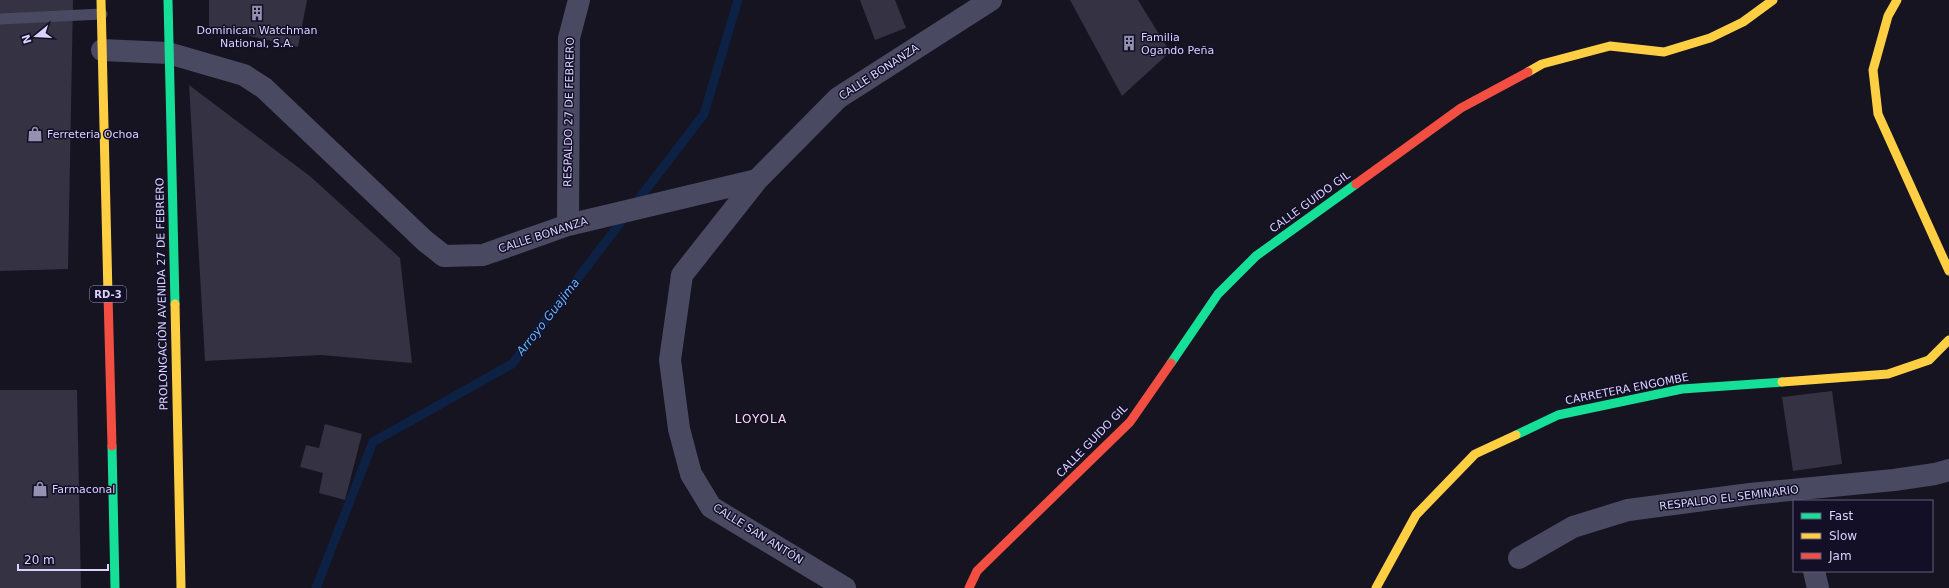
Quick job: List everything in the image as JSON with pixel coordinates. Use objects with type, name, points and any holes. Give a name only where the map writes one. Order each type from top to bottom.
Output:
[{"type":"street","name":"RD-3","points":[[101,0],[115,588]]},
{"type":"street","name":"PROLONGACIÓN AVENIDA 27 DE FEBRERO","points":[[168,0],[168,53],[182,588]]},
{"type":"street","name":"RESPALDO 27 DE FEBRERO","points":[[568,225],[569,38],[579,0]]},
{"type":"street","name":"CALLE BONANZA","points":[[102,50],[168,53],[244,75],[264,88],[444,256],[483,255],[568,225],[757,180],[838,98],[992,0]]},
{"type":"street","name":"CALLE GUIDO GIL","points":[[969,588],[977,571],[1130,422],[1218,294],[1256,256],[1461,108],[1542,64],[1610,46],[1664,52],[1710,38],[1736,26],[1773,0]]},
{"type":"street","points":[[1897,0],[1888,16],[1873,70],[1878,114],[1949,271]]},
{"type":"street","name":"CALLE SAN ANTÓN","points":[[757,180],[682,276],[670,360],[679,429],[691,474],[711,507],[845,588]]},
{"type":"street","name":"CARRETERA ENGOMBE","points":[[1376,588],[1416,515],[1475,454],[1558,415],[1682,389],[1888,374],[1929,360],[1949,340]]},
{"type":"street","name":"RESPALDO EL SEMINARIO","points":[[1519,558],[1573,527],[1628,510],[1798,495],[1935,474],[1949,470]]},
{"type":"street","points":[[1814,572],[1818,588]]},
{"type":"lane","points":[[0,18],[102,14]]},
{"type":"building","name":"Ferreteria Ochoa","points":[[0,0],[73,0],[68,269],[0,271]]},
{"type":"building","name":"Dominican Watchman National, S.A.","points":[[209,0],[307,0],[298,47],[209,27]]},
{"type":"building","points":[[860,0],[895,0],[906,28],[875,40]]},
{"type":"building","name":"Familia Ogando Peña","points":[[1070,0],[1138,0],[1170,52],[1122,96]]},
{"type":"building","points":[[189,85],[311,177],[400,258],[412,363],[321,355],[205,361]]},
{"type":"building","name":"Farmaconal","points":[[0,390],[77,390],[81,588],[0,588]]},
{"type":"building","points":[[1832,391],[1842,464],[1793,471],[1782,397]]},
{"type":"building","points":[[325,424],[362,434],[345,500],[319,493],[323,473],[300,467],[306,445],[319,448]]},
{"type":"waterway","name":"Arroyo Guajima","points":[[316,588],[373,442],[512,364],[704,114],[738,0]]},
{"type":"traffic: fast","points":[[168,0],[175,304]]},
{"type":"traffic: fast","points":[[1171,363],[1218,294],[1256,256],[1356,184]]},
{"type":"traffic: fast","points":[[1516,435],[1558,415],[1682,389],[1782,382]]},
{"type":"traffic: fast","points":[[112,446],[115,588]]},
{"type":"traffic: slow","points":[[101,0],[108,295]]},
{"type":"traffic: slow","points":[[1528,72],[1542,64],[1610,46],[1664,52],[1710,38],[1743,22],[1773,0]]},
{"type":"traffic: slow","points":[[1897,0],[1888,16],[1873,70],[1878,114],[1949,271]]},
{"type":"traffic: slow","points":[[175,304],[181,588]]},
{"type":"traffic: slow","points":[[1782,382],[1888,374],[1929,360],[1949,340]]},
{"type":"traffic: slow","points":[[1376,588],[1416,515],[1475,454],[1516,435]]},
{"type":"traffic: jam","points":[[1356,184],[1461,108],[1528,72]]},
{"type":"traffic: jam","points":[[108,295],[112,446]]},
{"type":"traffic: jam","points":[[969,588],[977,571],[1130,422],[1171,363]]},
{"type":"place","name":"Dominican Watchman National, S.A.","points":[[257,13]]},
{"type":"place","name":"Familia Ogando Peña","points":[[1129,43]]},
{"type":"place","name":"Ferreteria Ochoa","points":[[35,134]]},
{"type":"place","name":"Farmaconal","points":[[40,489]]},
{"type":"district","name":"LOYOLA","points":[[761,419]]}]
